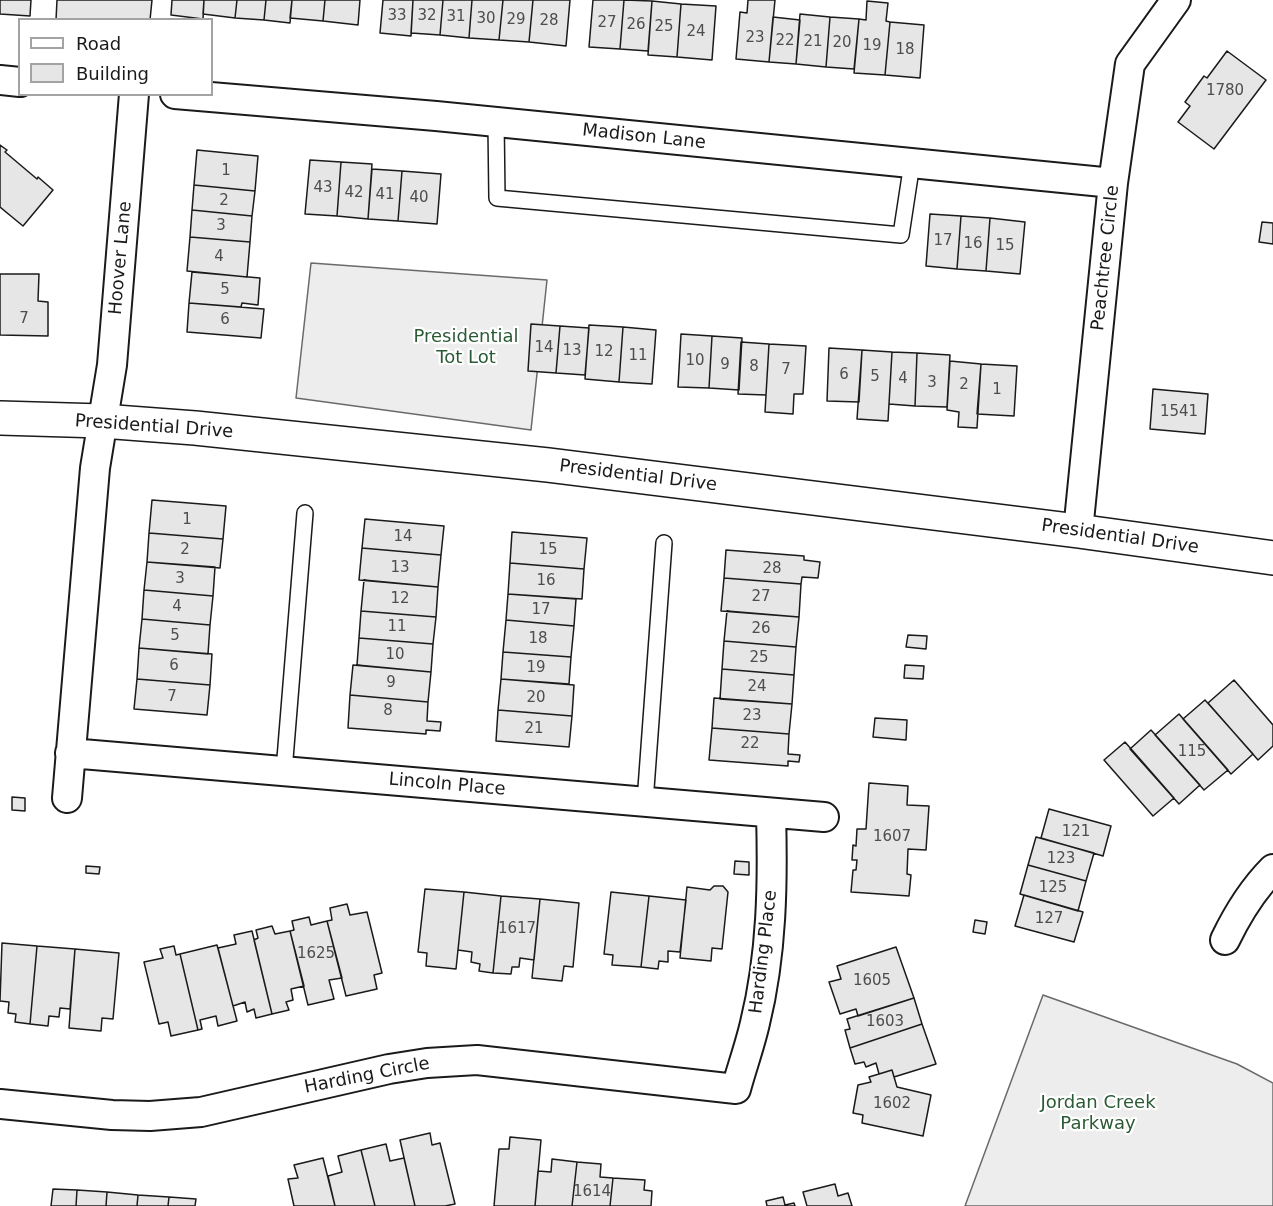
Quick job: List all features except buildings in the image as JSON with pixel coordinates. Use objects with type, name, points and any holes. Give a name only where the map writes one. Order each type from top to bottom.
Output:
[{"type":"street","name":"Peachtree Circle","points":[[1078,531],[1113,183],[1130,63],[1176,0]]},
{"type":"street","points":[[0,80],[18,82]]},
{"type":"street","name":"Hoover Lane","points":[[102,421],[112,365],[134,96]]},
{"type":"street","name":"Madison Lane","points":[[198,96],[496,122],[1113,183]]},
{"type":"street","name":"Presidential Drive","points":[[0,418],[102,421],[195,428],[548,465],[1078,531],[1273,558]]},
{"type":"street","points":[[67,798],[94,468],[102,421]]},
{"type":"street","name":"Lincoln Place","points":[[70,753],[824,817]]},
{"type":"street","name":"Harding Place","points":[[736,1089],[756,1022],[768,953],[773,883],[771,813]]},
{"type":"street","points":[[1225,940],[1237,915],[1256,886],[1273,869]]},
{"type":"street","name":"Harding Circle","points":[[0,1104],[112,1115],[150,1116],[201,1112],[389,1069],[427,1063],[477,1060],[736,1089]]},
{"type":"lane","points":[[496,122],[497,198],[901,235],[912,163]]},
{"type":"lane","points":[[284,771],[305,513]]},
{"type":"lane","points":[[645,802],[664,543]]},
{"type":"shaded area","name":"Presidential Tot Lot","points":[[311,263],[547,280],[531,430],[296,398]]},
{"type":"shaded area","name":"Jordan Creek Parkway","points":[[1043,995],[1237,1064],[1273,1083],[1273,1206],[965,1206]]}]
